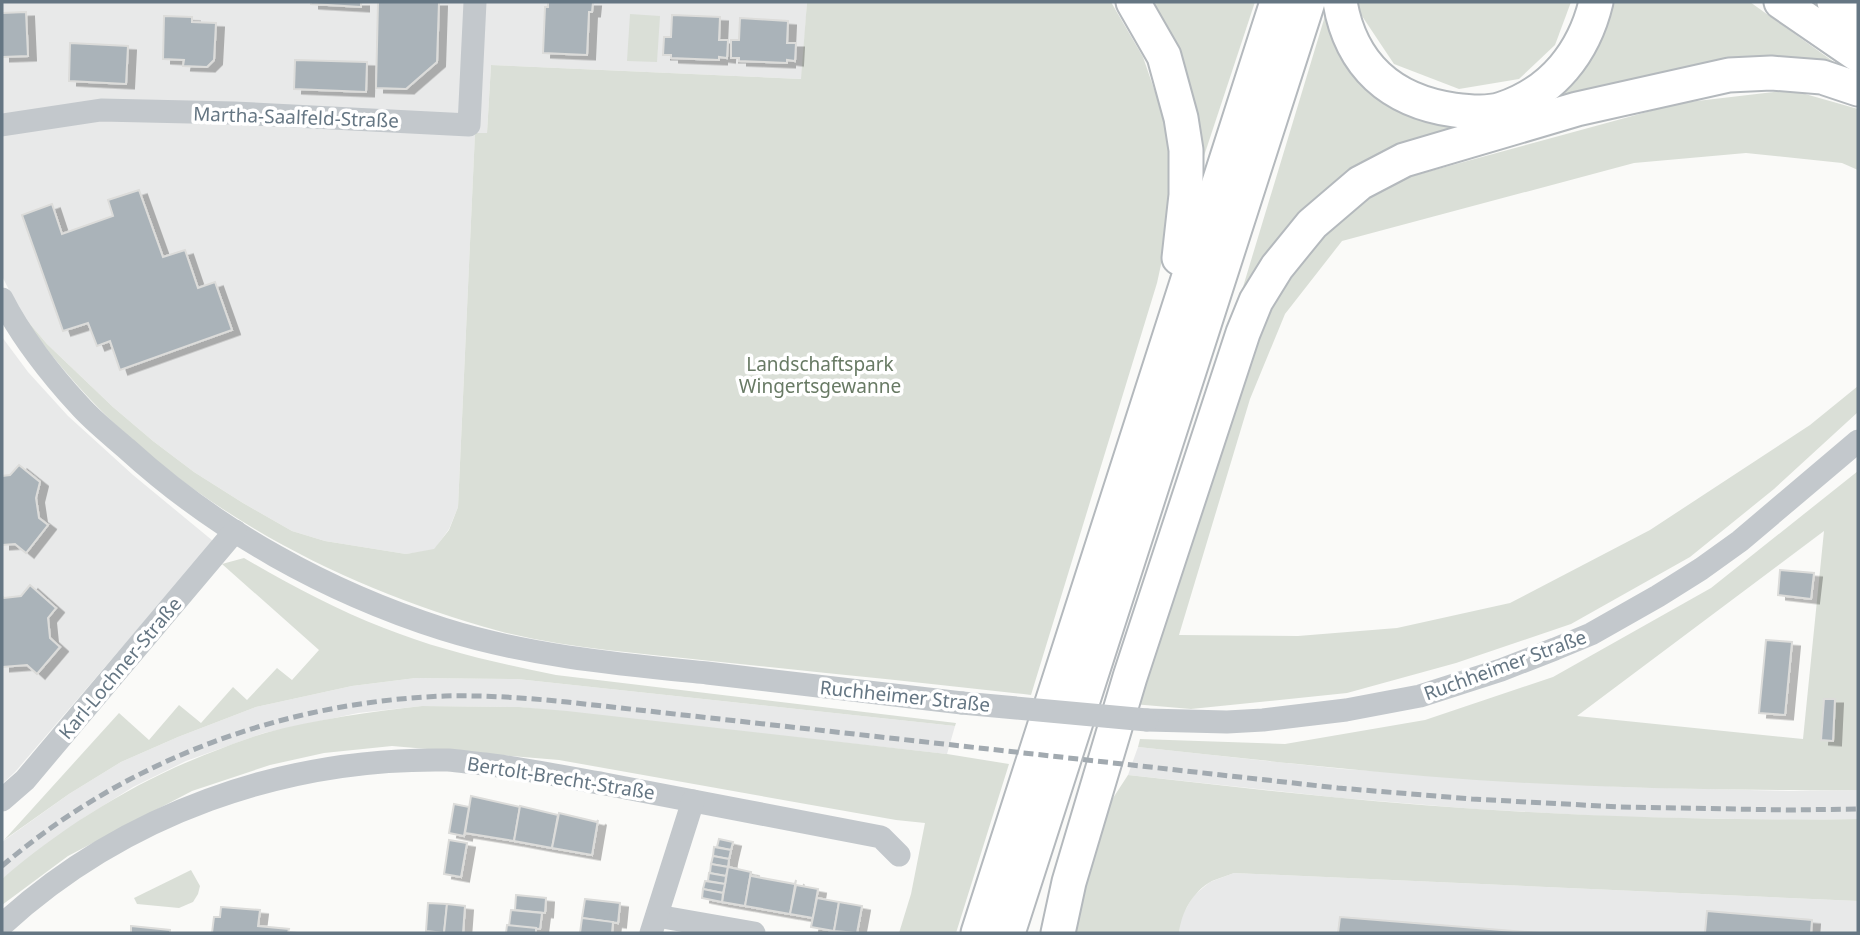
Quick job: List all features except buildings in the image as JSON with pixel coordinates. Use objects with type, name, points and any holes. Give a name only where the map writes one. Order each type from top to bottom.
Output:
[{"type":"highway","points":[[1133,2],[1164,56],[1181,118],[1186,150],[1186,195],[1165,350]]},
{"type":"highway","points":[[978,933],[1277,2]]},
{"type":"highway","points":[[1007,933],[1308,2]]},
{"type":"highway","points":[[1340,2],[1343,20],[1356,52],[1376,76],[1406,96],[1440,108],[1471,112],[1499,110],[1529,97],[1548,83],[1568,64],[1584,37],[1596,2]]},
{"type":"highway","points":[[1781,2],[1858,55]]},
{"type":"highway","points":[[1834,2],[1858,19]]},
{"type":"highway","points":[[1058,933],[1072,870],[1130,677],[1243,332],[1256,302],[1277,267],[1312,224],[1360,183],[1404,160],[1577,109],[1729,75],[1771,73],[1822,77],[1858,89]]},
{"type":"highway","points":[[1043,933],[1063,817],[1060,773]]},
{"type":"street","name":"Martha-Saalfeld-Straße","points":[[2,125],[101,110],[242,113],[469,125],[475,2]]},
{"type":"street","name":"Ruchheimer Straße","points":[[2,299],[37,355],[79,405],[158,476],[195,505],[278,557],[377,605],[443,629],[515,648],[588,661],[962,704],[1147,720],[1263,720],[1359,708],[1420,696],[1555,649],[1591,634],[1701,569],[1740,541],[1858,440]]},
{"type":"street","name":"Karl-Lochner-Straße","points":[[2,800],[25,780],[235,531]]},
{"type":"street","name":"Bertolt-Brecht-Straße","points":[[2,925],[51,884],[105,848],[176,813],[225,794],[287,776],[365,763],[450,760],[513,767],[881,837],[899,855]]},
{"type":"street","points":[[693,801],[654,925],[754,933]]},
{"type":"shaded area","points":[[2,2],[807,2],[802,79],[491,65],[487,133],[475,134],[458,507],[449,529],[434,550],[406,554],[325,541],[292,531],[243,503],[194,472],[113,407],[47,344],[20,312],[2,276]]},
{"type":"shaded area","points":[[2,337],[28,372],[68,416],[133,475],[213,541],[2,784]]},
{"type":"shaded area","points":[[416,678],[517,679],[955,726],[947,754],[519,707],[422,706],[358,713],[264,733],[186,761],[133,787],[85,817],[2,879],[2,842],[69,794],[121,762],[256,707],[352,686]]},
{"type":"shaded area","points":[[1138,747],[1343,769],[1623,787],[1858,790],[1858,819],[1622,817],[1341,798],[1128,775]]},
{"type":"shaded area","points":[[1234,873],[1858,901],[1858,933],[1179,933],[1180,920],[1193,896],[1210,882]]},
{"type":"green space","name":"Landschaftspark Wingertsgewanne","points":[[807,2],[1111,2],[1143,57],[1163,115],[1171,163],[1171,219],[1157,283],[1031,695],[578,646],[499,631],[360,583],[294,551],[230,514],[170,472],[115,424],[64,371],[20,312],[47,344],[113,407],[194,472],[243,503],[292,531],[325,541],[406,554],[434,549],[449,530],[458,507],[475,133],[487,133],[491,65],[801,79]]},
{"type":"green space","points":[[1142,2],[1255,2],[1199,171]]},
{"type":"green space","points":[[1357,2],[1571,2],[1555,45],[1519,79],[1459,89],[1394,64],[1358,10]]},
{"type":"green space","points":[[1604,2],[1750,2],[1841,67],[1426,139],[1233,320],[1328,6],[1362,75],[1506,112]]},
{"type":"green space","points":[[630,14],[660,16],[657,62],[627,61]]},
{"type":"green space","points":[[1791,90],[1858,109],[1858,170],[1842,163],[1746,153],[1634,163],[1342,241],[1285,314],[1250,399],[1179,635],[1298,636],[1397,628],[1510,603],[1650,530],[1810,425],[1858,386],[1858,412],[1774,489],[1690,557],[1571,624],[1456,663],[1347,693],[1191,709],[1133,704],[1254,336],[1277,285],[1353,203],[1394,181],[1680,103]]},
{"type":"green space","points":[[1858,471],[1858,790],[1667,788],[1476,780],[1138,747],[1140,739],[1285,744],[1425,720],[1553,677],[1711,588]],"holes":[[[1824,531],[1803,739],[1577,716]]]},
{"type":"green space","points":[[244,558],[312,596],[366,621],[426,643],[490,661],[556,675],[956,723],[955,726],[517,679],[416,678],[352,686],[256,707],[178,737],[121,762],[69,794],[4,840],[119,713],[149,740],[179,705],[201,723],[233,687],[247,700],[277,668],[292,680],[319,650],[222,564]]},
{"type":"green space","points":[[422,706],[519,707],[567,711],[947,754],[1009,764],[956,933],[899,933],[911,894],[925,823],[559,760],[392,746],[324,753],[270,765],[192,791],[68,856],[2,905],[2,879],[27,858],[107,803],[165,772],[225,747],[284,728],[363,713]]},
{"type":"green space","points":[[1128,775],[1346,799],[1477,809],[1668,818],[1858,819],[1858,901],[1234,873],[1212,881],[1199,891],[1185,910],[1179,933],[1071,933],[1100,818]]},
{"type":"green space","points":[[191,870],[200,886],[193,902],[179,908],[137,904],[134,898]]},
{"type":"railway","points":[[2,866],[50,829],[101,796],[154,767],[209,744],[266,724],[325,710],[445,696],[567,702],[1338,788],[1472,799],[1620,807],[1858,809]]}]
